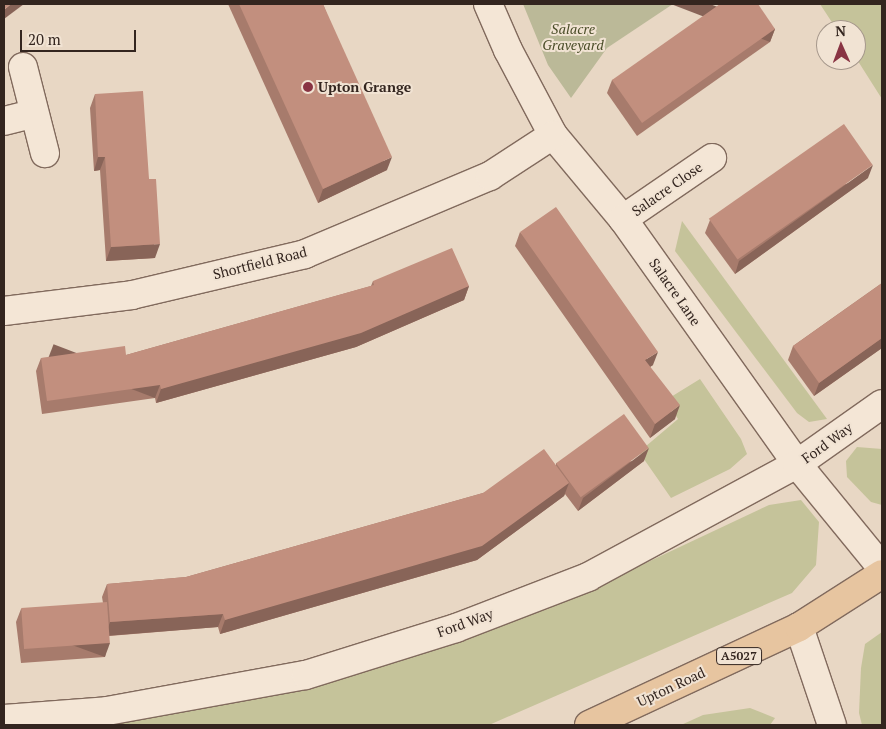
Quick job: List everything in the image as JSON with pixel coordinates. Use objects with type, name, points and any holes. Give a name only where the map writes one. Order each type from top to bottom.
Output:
[{"type":"main road","name":"Upton Road","points":[[589,725],[799,626],[882,574]]},
{"type":"street","name":"Salacre Lane","points":[[488,4],[508,50],[553,135],[623,219],[797,464],[882,568]]},
{"type":"street","points":[[23,67],[33,114],[45,153]]},
{"type":"street","points":[[4,121],[33,114]]},
{"type":"street","name":"Shortfield Road","points":[[4,311],[132,295],[305,254],[490,176],[553,135]]},
{"type":"street","name":"Salacre Close","points":[[623,219],[712,158]]},
{"type":"street","name":"Ford Way","points":[[4,719],[107,711],[306,675],[456,628],[588,577],[797,464],[882,404]]},
{"type":"street","points":[[799,626],[832,725]]},
{"type":"shaded area","points":[[820,4],[882,4],[882,99],[864,70],[866,70],[866,20],[830,20]]},
{"type":"shaded area","points":[[682,221],[827,419],[809,422],[797,413],[675,251]]},
{"type":"shaded area","points":[[700,379],[741,439],[747,454],[730,469],[671,498],[639,452],[678,419],[666,400]]},
{"type":"shaded area","points":[[857,447],[882,449],[882,505],[871,502],[847,477],[846,461]]},
{"type":"shaded area","points":[[801,500],[819,522],[816,565],[792,593],[489,725],[51,725],[407,654],[548,609],[769,505]]},
{"type":"shaded area","points":[[882,632],[882,725],[862,725],[859,713],[861,668],[865,644]]},
{"type":"shaded area","points":[[750,708],[775,718],[770,725],[681,725],[703,715]]},
{"type":"green space","name":"Salacre Graveyard","points":[[523,4],[673,4],[607,48],[571,98],[548,65]]},
{"type":"building","points":[[4,4],[11,4],[4,10]]},
{"type":"building","name":"Upton Grange","points":[[239,4],[323,4],[392,157],[323,189]]},
{"type":"building","points":[[720,4],[758,4],[775,29],[642,123],[612,80]]},
{"type":"building","points":[[143,91],[149,179],[156,179],[160,244],[111,247],[105,157],[98,157],[95,94]]},
{"type":"building","points":[[844,124],[873,165],[738,260],[709,219]]},
{"type":"building","points":[[556,207],[658,352],[645,360],[680,405],[655,424],[520,232]]},
{"type":"building","points":[[452,248],[469,286],[361,333],[161,389],[160,385],[47,401],[41,358],[125,346],[126,355],[374,285],[373,281]]},
{"type":"building","points":[[882,283],[882,338],[819,383],[793,346]]},
{"type":"building","points":[[624,414],[649,448],[581,497],[556,463]]},
{"type":"building","points":[[544,449],[569,483],[482,546],[225,620],[223,614],[110,622],[107,584],[186,577],[483,493]]},
{"type":"building","points":[[107,602],[110,643],[24,649],[21,608]]},
{"type":"place","name":"Upton Grange","points":[[308,87]]}]
